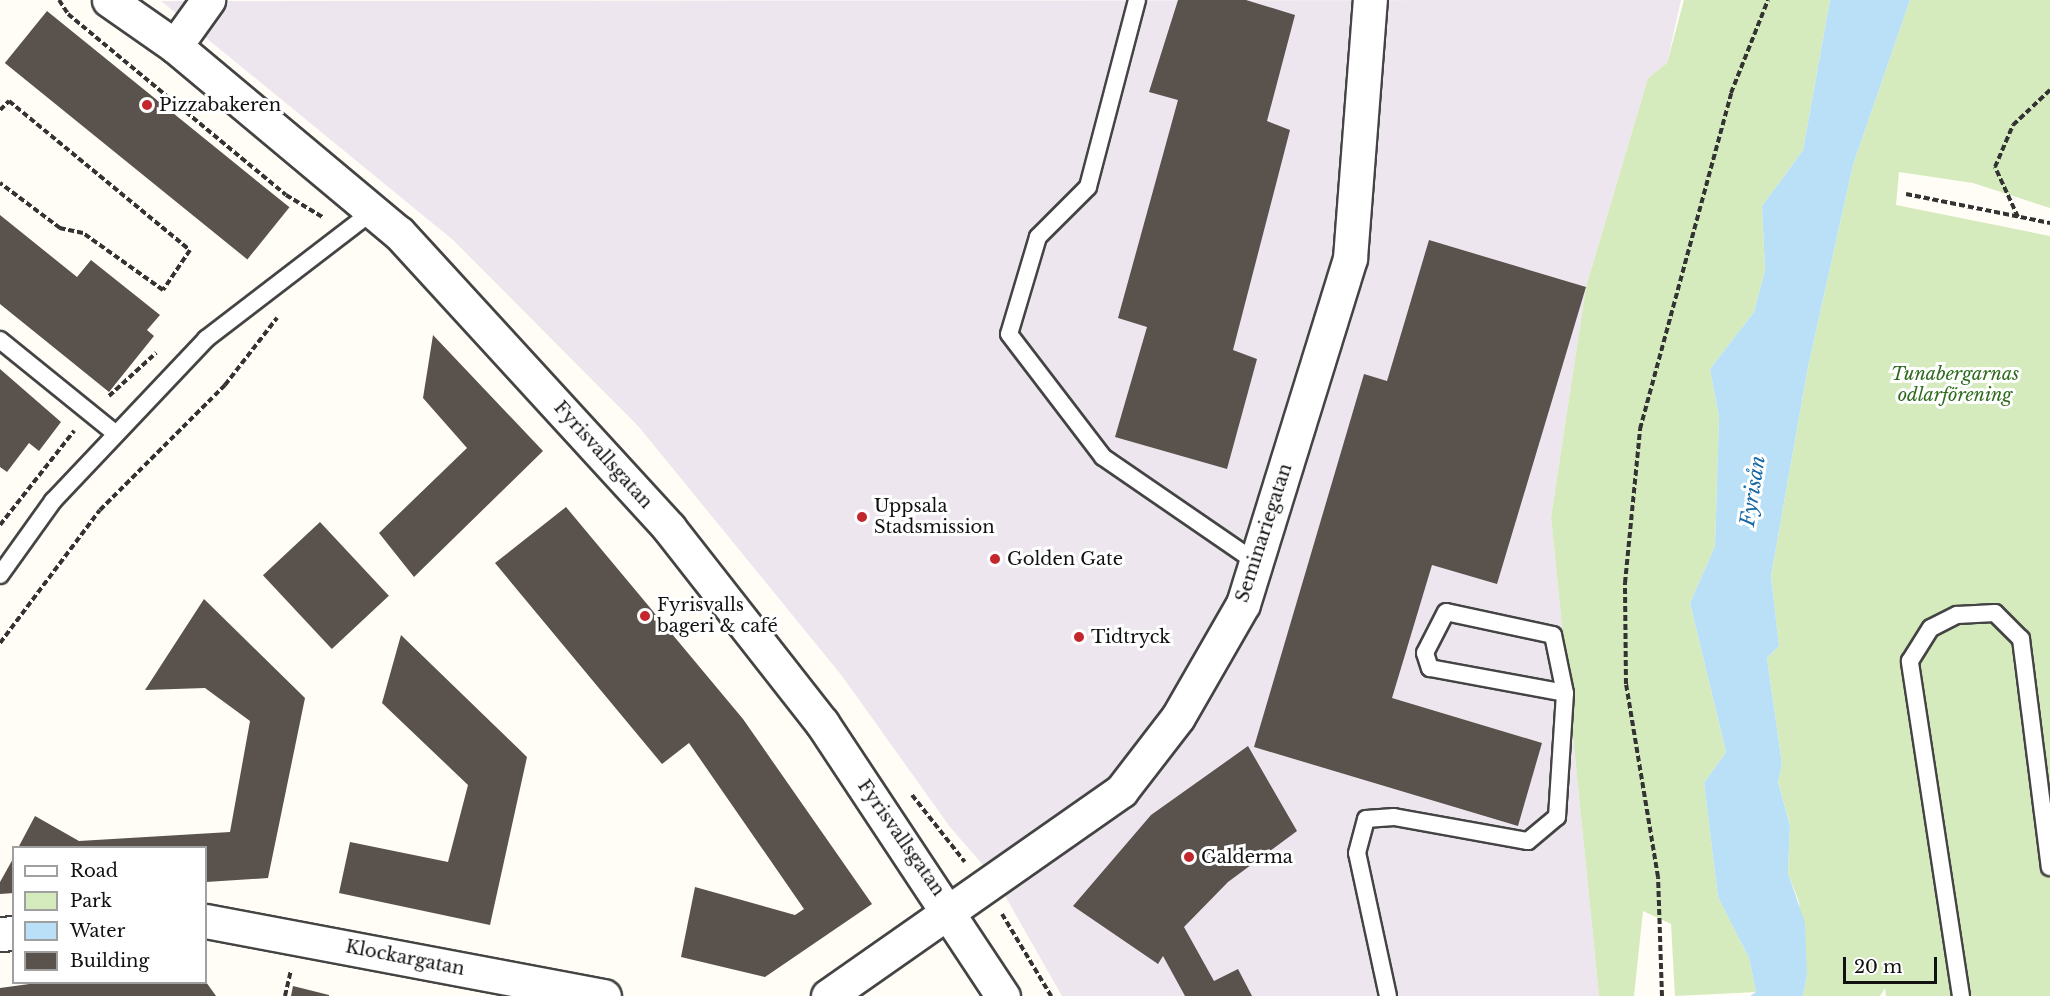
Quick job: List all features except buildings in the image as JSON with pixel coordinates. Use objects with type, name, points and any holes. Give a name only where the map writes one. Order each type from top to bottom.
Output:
[{"type":"street","name":"Fyrisvallsgatan","points":[[109,0],[175,46],[373,211],[425,259],[669,528],[822,723],[951,910],[1003,996]]},
{"type":"street","points":[[175,46],[208,0]]},
{"type":"street","name":"Seminariegatan","points":[[828,996],[1121,791],[1179,717],[1243,604],[1350,258],[1370,0]]},
{"type":"street","name":"Klockargatan","points":[[207,921],[604,996]]},
{"type":"lane","points":[[1137,0],[1088,187],[1038,237],[1009,334],[1103,457],[1256,562]]},
{"type":"lane","points":[[0,575],[53,501],[206,339],[373,211]]},
{"type":"lane","points":[[0,340],[116,434]]},
{"type":"lane","points":[[1388,996],[1357,853],[1366,819],[1394,817],[1528,841],[1557,817],[1565,693],[1553,635],[1446,612],[1425,653],[1430,668],[1565,693]]},
{"type":"lane","points":[[1961,996],[1910,661],[1931,628],[1957,615],[1995,613],[2021,639],[2050,867]]},
{"type":"path","points":[[59,0],[68,14],[286,195],[344,234]]},
{"type":"path","points":[[1662,996],[1658,877],[1626,684],[1624,583],[1640,429],[1731,93],[1768,0]]},
{"type":"path","points":[[2018,217],[1995,167],[2013,125],[2050,90]]},
{"type":"path","points":[[0,110],[9,101],[190,250],[163,290],[83,233],[60,228],[0,183]]},
{"type":"path","points":[[1906,194],[2050,223]]},
{"type":"path","points":[[0,643],[100,510],[225,385],[283,310]]},
{"type":"shaded area","points":[[1681,0],[1667,63],[1648,78],[1586,287],[1551,517],[1599,996],[1062,996],[996,880],[950,827],[842,676],[639,427],[453,240],[161,1]]},
{"type":"green space","points":[[1684,0],[1830,0],[1803,150],[1762,206],[1765,270],[1754,312],[1710,369],[1719,417],[1715,546],[1690,603],[1726,752],[1704,783],[1718,897],[1749,958],[1756,992],[1675,996],[1671,924],[1643,911],[1634,996],[1599,996],[1551,517],[1586,287],[1648,78],[1667,63]]},
{"type":"green space","name":"Tunabergarnas odlarförening","points":[[1910,0],[2050,0],[2050,208],[1973,183],[1899,172],[1896,205],[2050,236],[2050,996],[1886,996],[1885,988],[1880,996],[1803,996],[1807,975],[1799,902],[1788,873],[1790,824],[1778,782],[1782,764],[1767,658],[1779,646],[1771,576],[1808,367],[1853,165]]},
{"type":"water","name":"Fyrisån","points":[[1830,0],[1910,0],[1853,165],[1808,367],[1771,576],[1779,646],[1767,658],[1782,764],[1778,782],[1790,825],[1788,873],[1805,923],[1807,975],[1803,996],[1750,996],[1756,992],[1749,958],[1718,897],[1704,783],[1726,752],[1690,603],[1715,546],[1719,417],[1710,369],[1754,312],[1765,270],[1762,206],[1803,150]]},
{"type":"place","name":"Pizzabakeren","points":[[147,105]]},
{"type":"place","name":"Uppsala Stadsmission","points":[[862,517]]},
{"type":"place","name":"Golden Gate","points":[[995,559]]},
{"type":"place","name":"Fyrisvalls bageri & café","points":[[645,616]]},
{"type":"place","name":"Tidtryck","points":[[1079,637]]},
{"type":"place","name":"Galderma","points":[[1189,857]]}]
